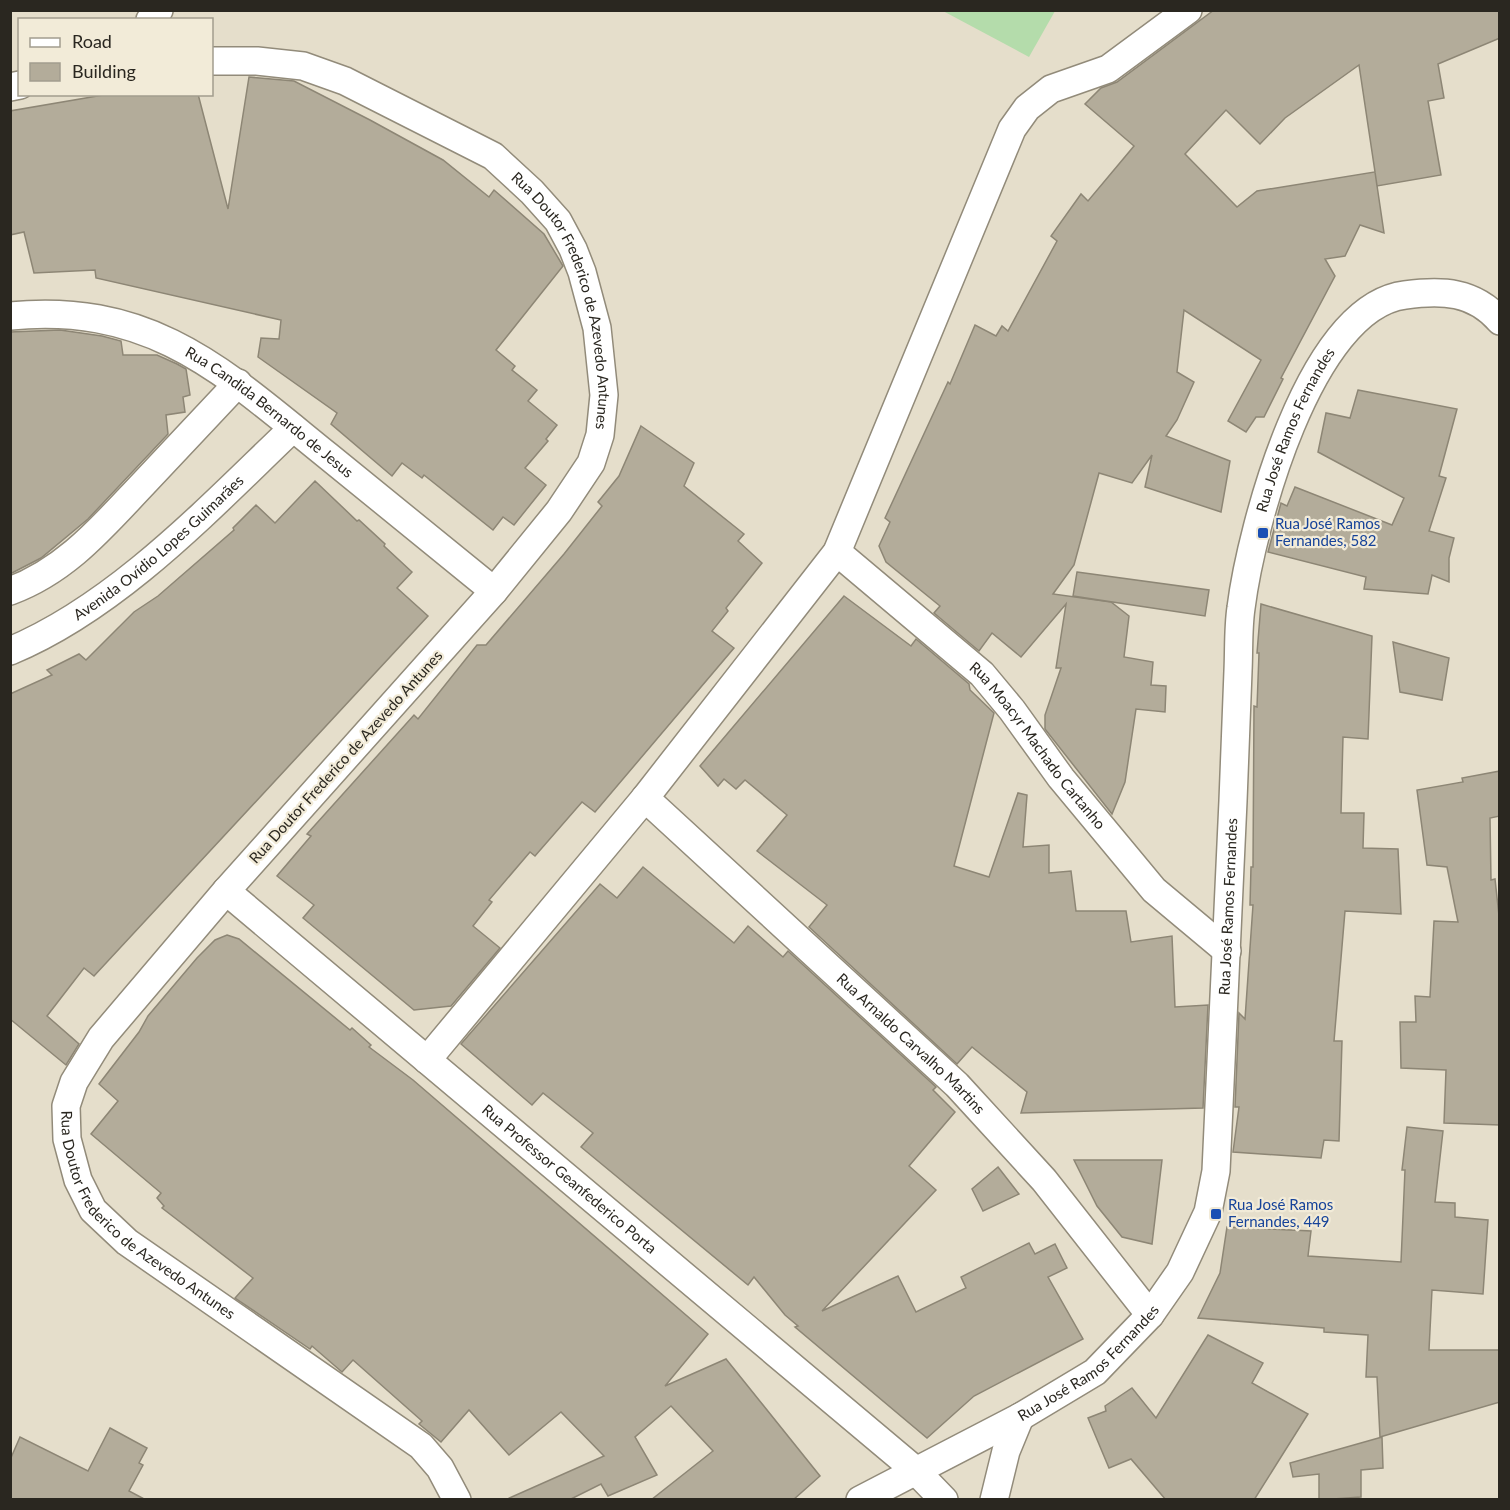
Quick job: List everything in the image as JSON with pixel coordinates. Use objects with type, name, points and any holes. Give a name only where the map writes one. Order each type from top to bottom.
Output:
[{"type":"street","points":[[427,1060],[645,798],[837,552],[1012,129],[1027,108],[1051,89],[1108,69],[1188,10]]},
{"type":"street","name":"Rua Doutor Frederico de Azevedo Antunes","points":[[213,61],[257,61],[303,66],[345,81],[493,156],[532,192],[558,221],[582,272],[597,328],[604,395],[600,435],[591,463],[559,511],[494,591],[226,891],[101,1038],[74,1082],[66,1106],[67,1139],[78,1180],[93,1210],[127,1242],[421,1446],[440,1468],[457,1500]]},
{"type":"street","name":"Rua José Ramos Fernandes","points":[[860,1500],[914,1469],[1020,1417],[1095,1372],[1150,1315],[1180,1272],[1208,1212],[1216,1171],[1240,609],[1261,505],[1290,424],[1327,356],[1360,315],[1394,296],[1434,291],[1458,293],[1488,307],[1500,321]]},
{"type":"street","name":"Rua Candida Bernardo de Jesus","points":[[10,316],[46,312],[116,321],[187,349],[238,383],[494,591]]},
{"type":"street","points":[[10,591],[35,582],[62,565],[92,538],[238,383]]},
{"type":"street","name":"Avenida Ovídio Lopes Guimarães","points":[[10,651],[35,641],[96,602],[149,561],[293,428]]},
{"type":"street","name":"Rua Moacyr Machado Cartanho","points":[[837,552],[982,674],[1012,710],[1061,778],[1154,890],[1227,951]]},
{"type":"street","name":"Rua Arnaldo Carvalho Martins","points":[[645,798],[957,1084],[1044,1180],[1150,1315]]},
{"type":"street","name":"Rua Professor Geanfederico Porta","points":[[226,891],[914,1469],[944,1500]]},
{"type":"street","points":[[994,1500],[1006,1451],[1020,1417]]},
{"type":"green space","points":[[943,11],[1055,11],[1029,57]]},
{"type":"building","points":[[1214,10],[1500,10],[1500,38],[1438,64],[1444,98],[1428,101],[1441,175],[1377,186],[1384,233],[1360,225],[1345,256],[1325,259],[1335,276],[1281,378],[1283,379],[1264,417],[1256,417],[1246,432],[1228,421],[1261,360],[1184,310],[1177,372],[1194,382],[1177,420],[1166,436],[1230,461],[1221,512],[1145,487],[1152,455],[1132,483],[1099,473],[1074,565],[1053,594],[1111,602],[1129,616],[1124,657],[1153,662],[1151,685],[1166,686],[1165,712],[1136,709],[1125,782],[1112,814],[1045,729],[1045,715],[1061,668],[1056,668],[1066,604],[1021,657],[992,633],[979,651],[934,613],[940,606],[886,562],[879,546],[890,522],[885,518],[948,382],[950,384],[975,325],[996,336],[1002,326],[1008,331],[1057,241],[1051,236],[1081,194],[1088,201],[1134,146],[1085,104],[1101,88],[1117,82]],"holes":[[[1359,65],[1375,172],[1257,191],[1237,207],[1185,154],[1226,110],[1260,144],[1285,118]]]},
{"type":"building","points":[[249,77],[294,81],[370,120],[443,160],[489,197],[494,190],[544,234],[563,266],[496,350],[515,366],[512,370],[537,390],[528,401],[557,425],[546,439],[548,441],[525,468],[546,485],[514,525],[503,517],[493,530],[424,475],[422,478],[402,463],[392,476],[331,424],[337,413],[258,357],[261,338],[279,339],[281,320],[96,278],[95,270],[34,273],[24,232],[10,235],[10,111],[97,96],[199,96],[228,209]]},
{"type":"building","points":[[60,330],[121,341],[123,355],[157,355],[177,364],[186,369],[190,395],[183,397],[185,412],[166,415],[168,434],[88,519],[41,558],[10,574],[10,332]]},
{"type":"building","points":[[1358,390],[1457,409],[1439,476],[1446,478],[1429,531],[1454,538],[1449,558],[1449,582],[1432,575],[1428,594],[1364,589],[1366,577],[1268,552],[1281,503],[1287,506],[1295,487],[1392,525],[1404,498],[1318,452],[1326,413],[1350,418]]},
{"type":"building","points":[[641,426],[694,463],[684,486],[744,534],[738,541],[762,563],[726,608],[728,611],[712,631],[734,648],[595,812],[582,802],[535,856],[530,852],[489,900],[492,902],[473,926],[500,948],[451,1006],[414,1010],[303,918],[314,905],[277,876],[311,836],[307,834],[414,715],[418,719],[477,645],[486,645],[564,554],[602,506],[598,502],[619,476]]},
{"type":"building","points":[[315,481],[385,544],[384,546],[412,572],[397,588],[428,616],[94,976],[84,968],[47,1016],[79,1044],[66,1065],[10,1019],[10,694],[52,675],[47,670],[79,654],[86,660],[134,612],[158,596],[234,530],[233,528],[256,505],[275,523]]},
{"type":"building","points":[[1077,572],[1209,590],[1205,616],[1073,596]]},
{"type":"building","points":[[844,596],[911,646],[916,639],[969,684],[970,690],[994,713],[954,866],[989,877],[1018,793],[1027,795],[1023,847],[1049,845],[1049,873],[1071,871],[1076,911],[1126,911],[1131,942],[1172,936],[1175,1007],[1208,1005],[1203,1108],[1021,1113],[1027,1092],[972,1047],[957,1064],[809,927],[827,905],[757,851],[787,815],[745,780],[736,789],[724,779],[718,786],[700,766]]},
{"type":"building","points":[[1261,604],[1372,636],[1368,739],[1343,737],[1341,813],[1364,813],[1363,848],[1398,849],[1401,914],[1345,911],[1334,1041],[1342,1041],[1339,1141],[1324,1140],[1321,1158],[1233,1152],[1239,1107],[1235,1107],[1239,1013],[1245,1019],[1253,905],[1250,905],[1251,867],[1253,867],[1254,706],[1257,707],[1259,653],[1257,653]]},
{"type":"building","points":[[1393,642],[1449,658],[1442,700],[1400,692]]},
{"type":"building","points":[[1500,771],[1500,816],[1490,818],[1491,880],[1495,879],[1500,925],[1500,1125],[1444,1123],[1446,1070],[1401,1068],[1400,1022],[1416,1022],[1415,996],[1430,997],[1434,921],[1458,922],[1447,867],[1427,865],[1417,790],[1463,782],[1462,778]]},
{"type":"building","points":[[643,867],[734,943],[748,926],[783,957],[788,951],[936,1087],[933,1090],[955,1112],[909,1166],[936,1190],[822,1311],[898,1276],[916,1312],[966,1288],[961,1277],[1029,1243],[1035,1254],[1055,1244],[1067,1268],[1048,1277],[1083,1339],[974,1396],[927,1438],[795,1327],[798,1326],[785,1315],[754,1277],[748,1285],[581,1147],[593,1133],[543,1093],[532,1105],[461,1044],[600,884],[617,898]]},
{"type":"building","points":[[227,935],[239,939],[350,1030],[352,1028],[371,1045],[369,1047],[413,1080],[708,1334],[665,1386],[726,1359],[820,1476],[793,1500],[651,1500],[713,1451],[671,1406],[635,1437],[657,1475],[608,1496],[601,1484],[569,1500],[505,1500],[604,1456],[561,1412],[509,1455],[469,1410],[441,1442],[419,1424],[422,1421],[353,1360],[342,1372],[312,1346],[310,1349],[235,1298],[253,1278],[162,1208],[164,1206],[157,1198],[161,1193],[91,1134],[118,1101],[99,1084],[139,1032],[148,1016],[197,958],[215,940]]},
{"type":"building","points":[[1407,1127],[1443,1131],[1435,1202],[1455,1203],[1455,1217],[1488,1220],[1483,1294],[1432,1290],[1429,1350],[1500,1350],[1500,1402],[1380,1437],[1377,1377],[1366,1377],[1368,1335],[1324,1332],[1324,1328],[1198,1318],[1220,1273],[1227,1227],[1311,1231],[1308,1256],[1401,1262],[1405,1170],[1402,1170]]},
{"type":"building","points":[[1074,1160],[1162,1160],[1152,1244],[1122,1237],[1097,1206]]},
{"type":"building","points":[[998,1167],[1019,1194],[983,1211],[972,1189]]},
{"type":"building","points":[[1208,1335],[1263,1363],[1252,1383],[1308,1414],[1254,1500],[1166,1500],[1131,1459],[1109,1468],[1088,1418],[1106,1411],[1105,1406],[1132,1388],[1156,1418]]},
{"type":"building","points":[[110,1428],[147,1448],[139,1463],[143,1465],[129,1491],[146,1500],[10,1500],[10,1460],[20,1437],[88,1471]]},
{"type":"building","points":[[1382,1437],[1383,1468],[1361,1470],[1361,1497],[1319,1500],[1319,1474],[1293,1477],[1290,1463]]},
{"type":"place","name":"Rua José Ramos Fernandes, 582","points":[[1263,533]]},
{"type":"place","name":"Rua José Ramos Fernandes, 449","points":[[1216,1214]]}]
